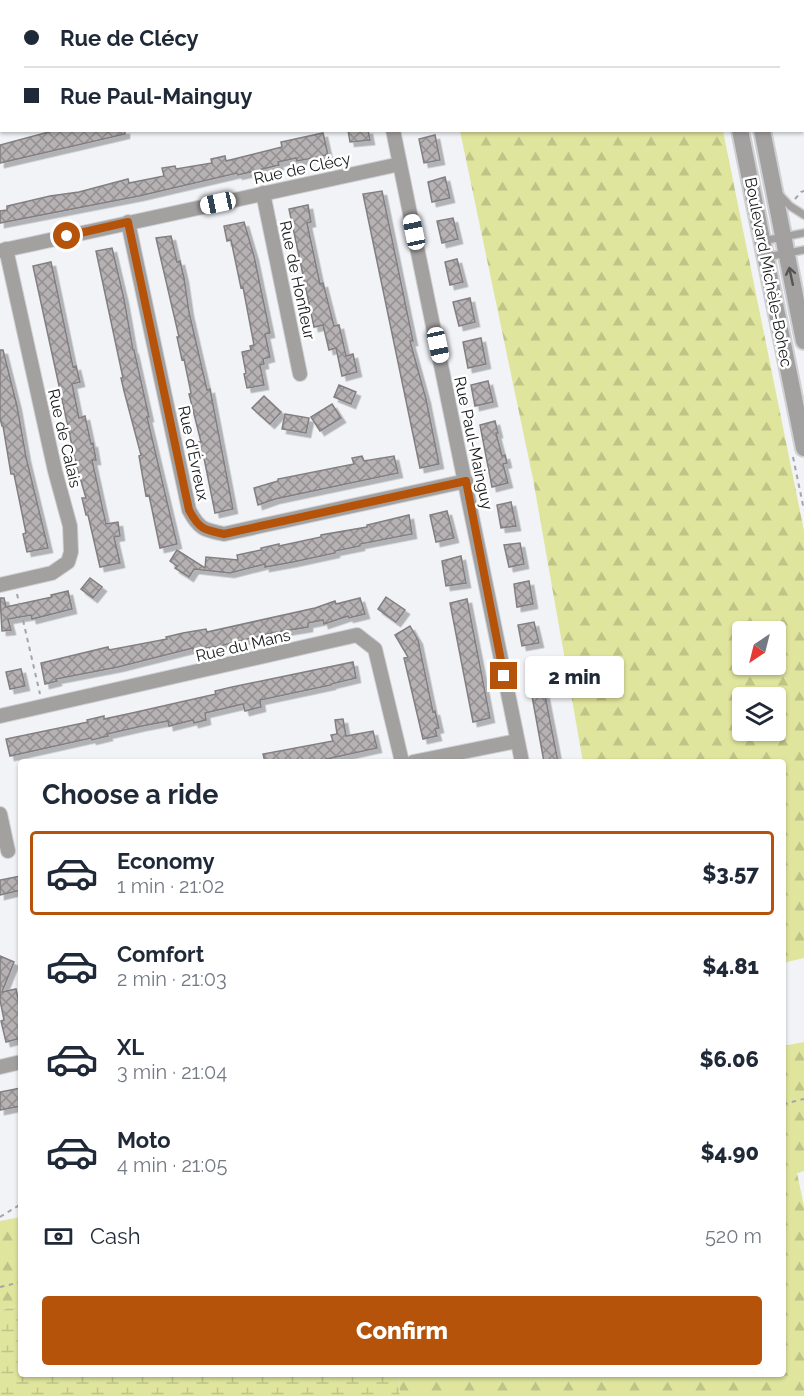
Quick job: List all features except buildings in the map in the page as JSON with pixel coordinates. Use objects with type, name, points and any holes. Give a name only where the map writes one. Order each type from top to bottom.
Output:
[{"type":"street","name":"Rue Paul-Mainguy","points":[[393,132],[521,759]]},
{"type":"street","name":"Boulevard Michèle-Bohec","points":[[740,132],[804,448]]},
{"type":"street","name":"Boulevard Michèle-Bohec","points":[[762,132],[804,341]]},
{"type":"street","name":"Rue de Clécy","points":[[3,250],[400,164]]},
{"type":"street","name":"Rue de Honfleur","points":[[263,193],[300,374]]},
{"type":"street","name":"Rue d'Évreux","points":[[128,222],[189,510],[204,530],[224,534],[466,481]]},
{"type":"street","name":"Rue de Calais","points":[[0,585],[52,573],[68,562],[71,552],[70,526],[3,250]]},
{"type":"street","name":"Rue du Mans","points":[[0,716],[357,635],[375,649],[401,759]]},
{"type":"street","points":[[428,759],[517,741]]},
{"type":"street","points":[[0,814],[10,851]]},
{"type":"street","points":[[0,1067],[18,1063]]},
{"type":"lane","points":[[773,186],[790,206],[804,215]]},
{"type":"lane","points":[[764,249],[784,245],[804,233]]},
{"type":"lane","points":[[764,249],[784,245],[804,250]]},
{"type":"path","points":[[793,202],[804,191]]},
{"type":"path","points":[[15,582],[43,708]]},
{"type":"path","points":[[786,1103],[804,1100]]},
{"type":"path","points":[[0,1217],[18,1205]]},
{"type":"path","points":[[0,1287],[18,1283]]},
{"type":"green space","points":[[460,132],[723,132],[804,531],[804,958],[786,962],[786,759],[582,759],[533,479]]},
{"type":"green space","points":[[804,1042],[804,1171],[797,1173],[804,1206],[804,1396],[400,1396],[398,1377],[786,1377],[786,1045]]},
{"type":"green space","points":[[18,1218],[18,1305],[0,1311],[0,1221]]},
{"type":"green space","points":[[18,1305],[18,1377],[398,1377],[400,1396],[0,1396],[0,1311]]},
{"type":"route","points":[[67,236],[128,222],[189,510],[204,530],[224,534],[466,481],[504,676]]}]
